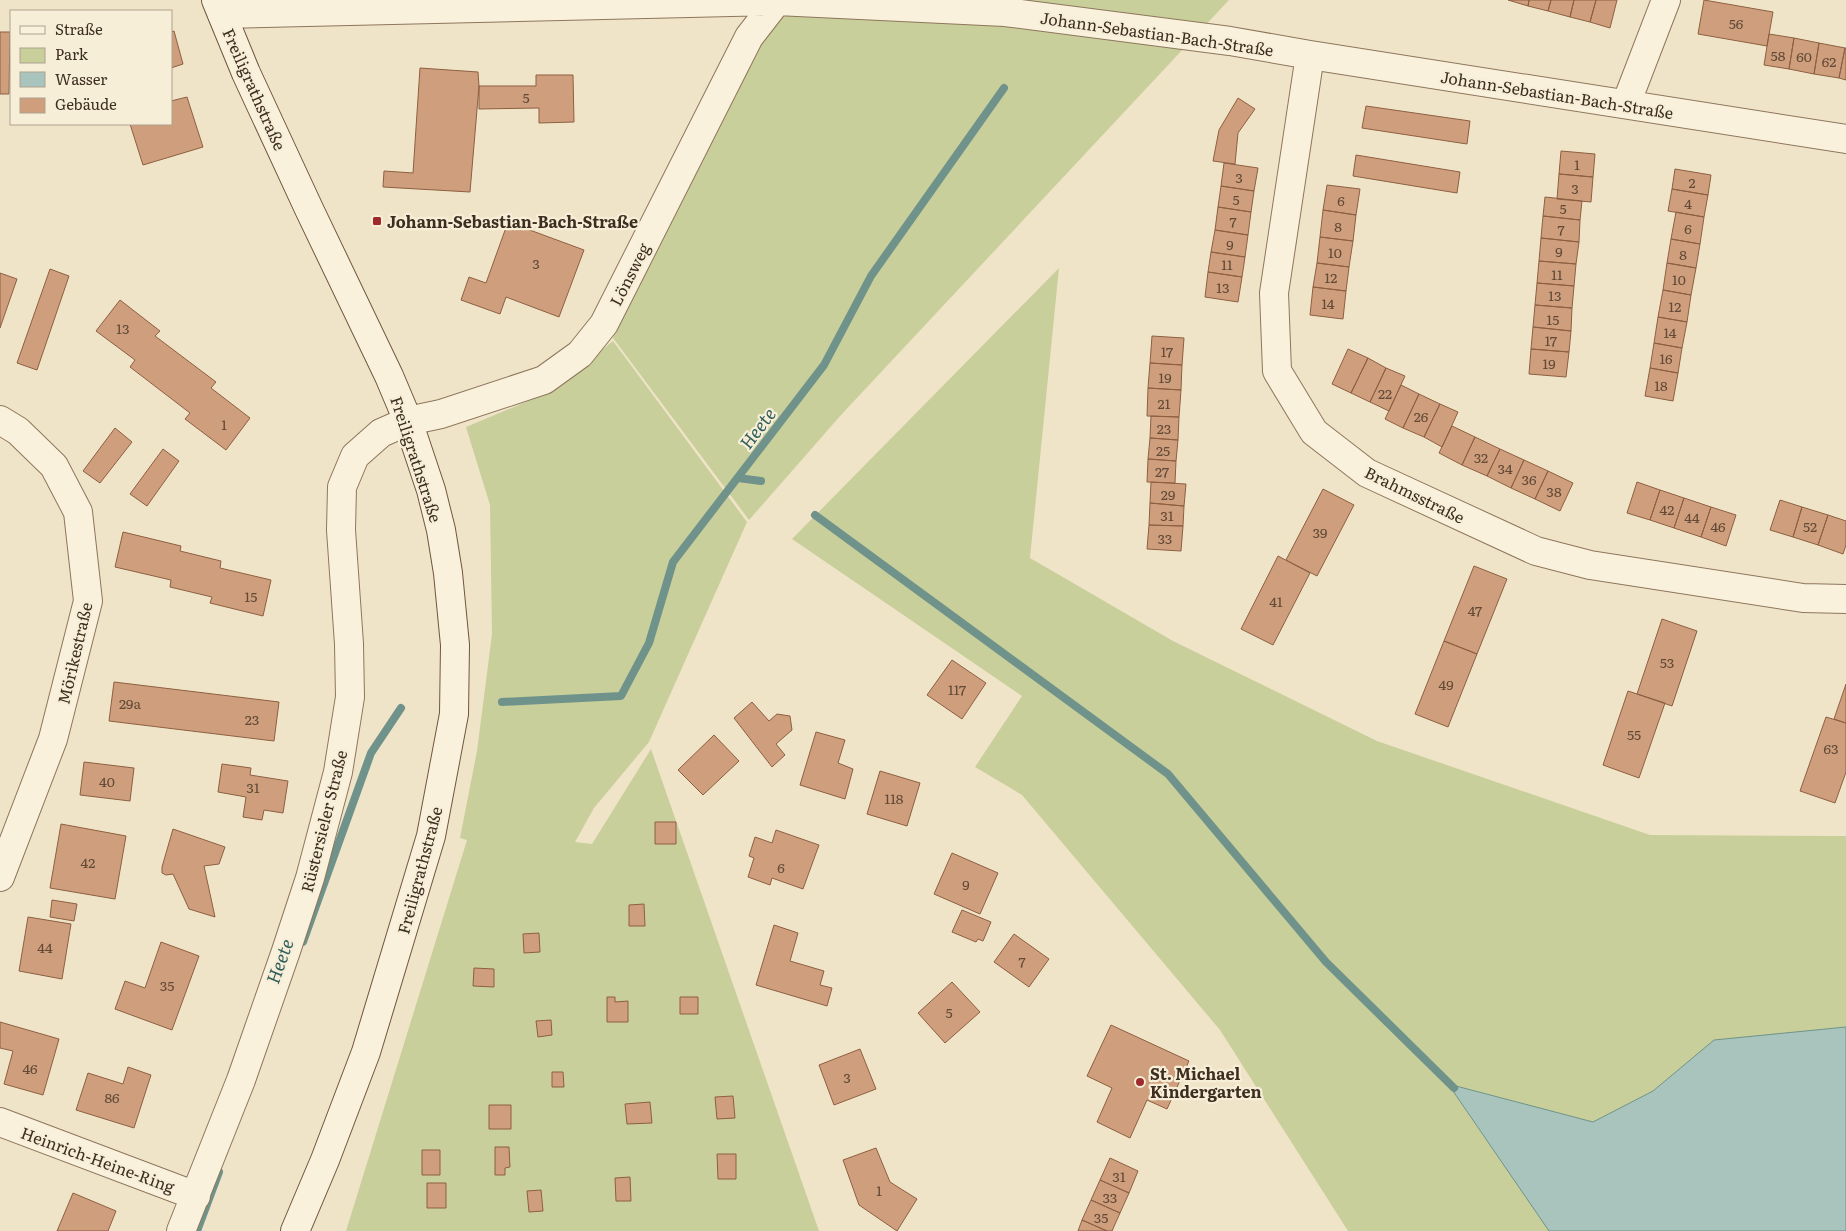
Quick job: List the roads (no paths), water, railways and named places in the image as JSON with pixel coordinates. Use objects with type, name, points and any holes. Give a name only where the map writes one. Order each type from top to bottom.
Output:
[{"type":"street","points":[[1626,104],[1666,0]]},
{"type":"street","name":"Johann-Sebastian-Bach-Straße","points":[[219,7],[777,1],[1005,12],[1230,41],[1846,139]]},
{"type":"street","name":"Lönsweg","points":[[408,421],[441,414],[544,380],[580,354],[604,324],[749,37],[777,1]]},
{"type":"street","name":"Freiligrathstraße","points":[[219,7],[246,73],[389,376],[408,421],[431,490],[441,530],[448,573],[455,645],[454,714],[431,836],[366,1052],[325,1160],[295,1231]]},
{"type":"street","name":"Brahmsstraße","points":[[1310,55],[1274,293],[1277,371],[1314,432],[1367,473],[1536,551],[1590,565],[1803,598],[1846,599]]},
{"type":"street","name":"Mörikestraße","points":[[0,420],[18,431],[54,466],[78,512],[88,601],[53,739],[0,877]]},
{"type":"street","name":"Rüstersieler Straße","points":[[181,1231],[241,1080],[286,951],[310,878],[338,772],[350,697],[349,644],[340,530],[342,487],[355,456],[381,433],[408,421]]},
{"type":"street","name":"Heinrich-Heine-Ring","points":[[0,1122],[196,1196]]},
{"type":"water","points":[[1846,1027],[1846,1231],[1549,1231],[1453,1091],[1456,1086],[1593,1122],[1653,1091],[1714,1040]]},
{"type":"waterway","name":"Heete","points":[[502,702],[621,696],[649,643],[673,562],[824,365],[871,276],[1004,88]]},
{"type":"waterway","points":[[738,478],[761,481]]},
{"type":"waterway","points":[[815,515],[1168,774],[1326,962],[1454,1088]]},
{"type":"waterway","name":"Heete","points":[[303,942],[371,753],[401,708]]},
{"type":"waterway","name":"Heete","points":[[197,1231],[219,1172]]},
{"type":"place","name":"Johann-Sebastian-Bach-Straße","points":[[377,221]]},
{"type":"place","name":"St. Michael Kindergarten","points":[[1140,1082]]}]
